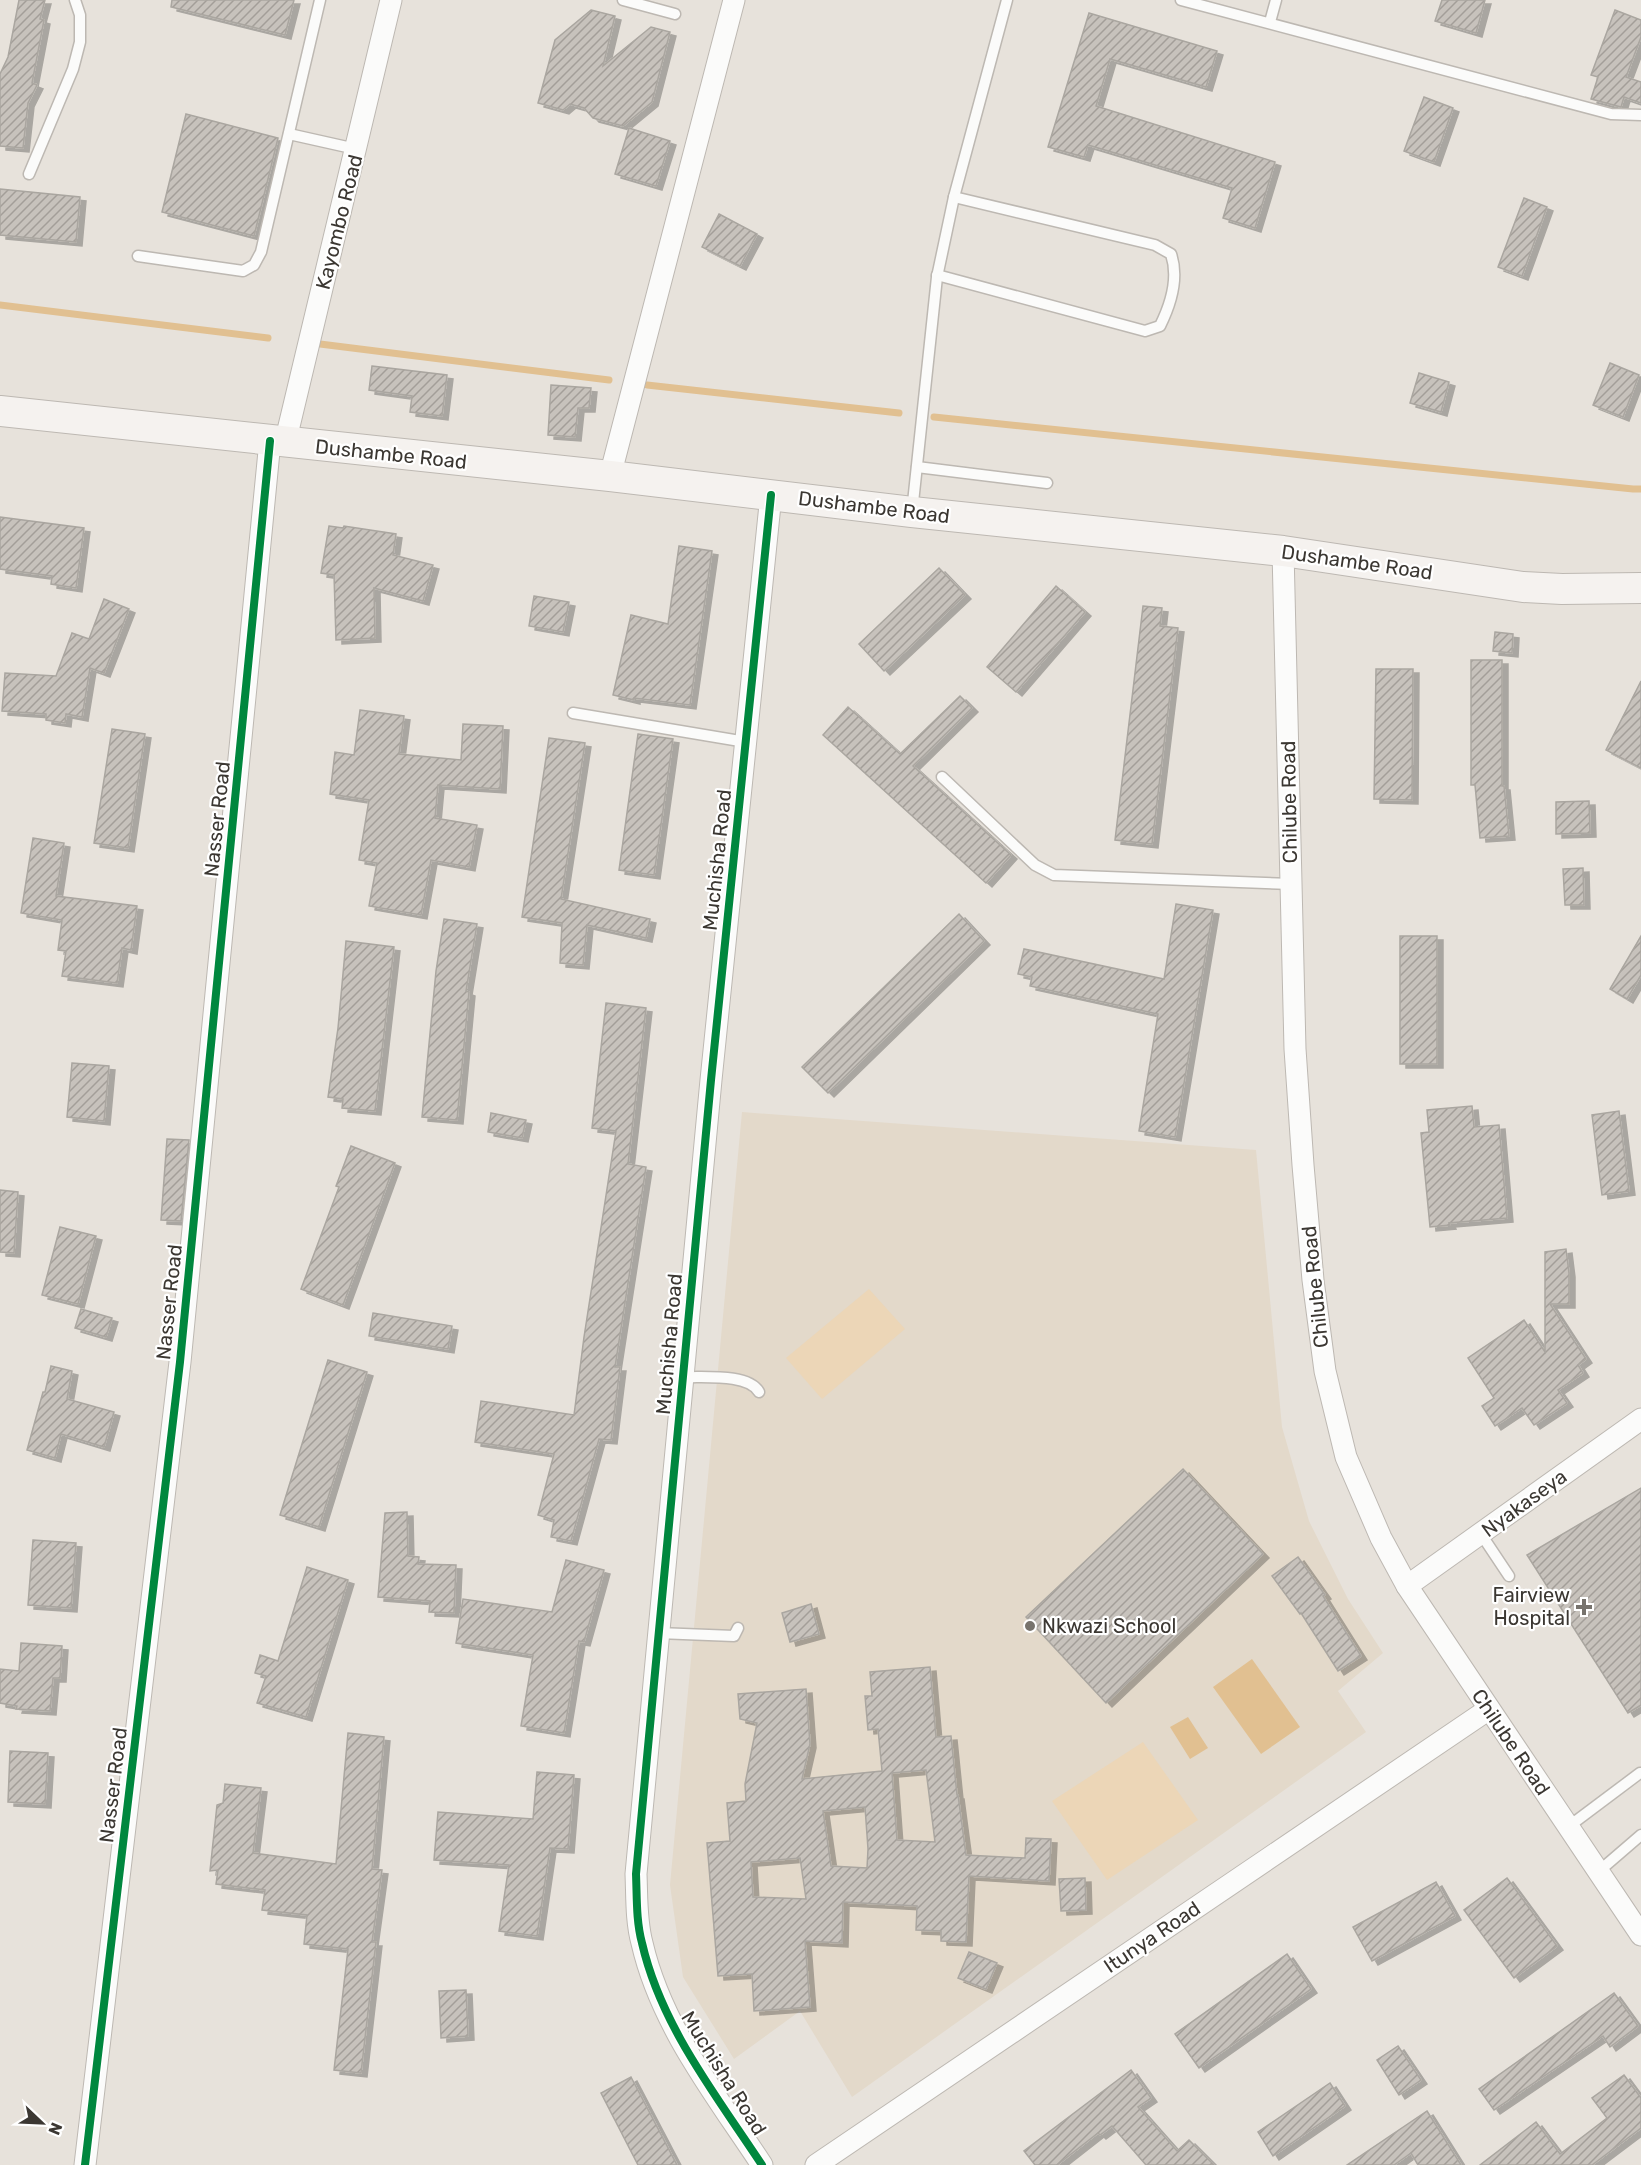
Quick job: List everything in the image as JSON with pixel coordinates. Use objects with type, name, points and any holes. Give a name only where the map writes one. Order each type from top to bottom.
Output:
[{"type":"street","name":"Kayombo Road","points":[[278,442],[356,149],[391,0]]},
{"type":"street","points":[[610,476],[734,0]]},
{"type":"street","name":"Dushambe Road","points":[[0,411],[1283,551],[1523,587],[1641,588]]},
{"type":"street","name":"Nasser Road","points":[[85,2165],[180,1362],[278,442]]},
{"type":"street","name":"Muchisha Road","points":[[762,2165],[688,2053],[651,1976],[641,1941],[636,1874],[682,1377],[771,495]]},
{"type":"street","name":"Chilube Road","points":[[1283,551],[1295,1050],[1313,1280],[1325,1371],[1346,1457],[1381,1538],[1407,1586],[1641,1935]]},
{"type":"street","name":"Nyakaseya","points":[[1407,1586],[1641,1419]]},
{"type":"street","name":"Itunya Road","points":[[816,2165],[1489,1709]]},
{"type":"lane","points":[[29,174],[76,60],[80,42],[80,15],[75,0]]},
{"type":"lane","points":[[138,256],[243,271],[254,265],[261,252],[320,0]]},
{"type":"lane","points":[[623,0],[675,14]]},
{"type":"lane","points":[[912,512],[937,276],[954,197],[1006,0]]},
{"type":"lane","points":[[1181,0],[1270,21],[1611,114],[1641,115]]},
{"type":"lane","points":[[1270,21],[1276,1]]},
{"type":"lane","points":[[289,134],[356,149]]},
{"type":"lane","points":[[937,276],[1145,331],[1160,326],[1170,305],[1175,267],[1171,254],[1155,245],[954,197]]},
{"type":"lane","points":[[917,467],[1047,483]]},
{"type":"lane","points":[[573,713],[746,741]]},
{"type":"lane","points":[[942,777],[1035,865],[1054,875],[1291,884]]},
{"type":"lane","points":[[682,1377],[741,1379],[755,1385],[759,1392]]},
{"type":"lane","points":[[1481,1534],[1509,1576]]},
{"type":"lane","points":[[658,1633],[722,1637],[734,1636],[738,1628]]},
{"type":"lane","points":[[1568,1827],[1640,1773]]},
{"type":"lane","points":[[1598,1872],[1641,1835]]},
{"type":"shaded area","name":"Nkwazi School","points":[[742,1112],[1256,1150],[1282,1427],[1309,1521],[1348,1599],[1383,1653],[1338,1691],[1366,1732],[852,2097],[800,2011],[734,2059],[683,1977],[670,1885]]},
{"type":"shaded area","points":[[869,1289],[905,1329],[822,1399],[786,1358]]},
{"type":"shaded area","points":[[1252,1659],[1300,1727],[1261,1754],[1213,1687]]},
{"type":"shaded area","points":[[1188,1717],[1208,1748],[1190,1759],[1170,1727]]},
{"type":"shaded area","points":[[1143,1742],[1198,1820],[1107,1880],[1052,1801]]},
{"type":"building","points":[[19,0],[45,0],[40,19],[44,20],[32,83],[37,85],[28,103],[23,148],[0,146],[0,74],[8,57]]},
{"type":"building","points":[[172,0],[294,0],[285,35],[171,7]]},
{"type":"building","points":[[1442,0],[1485,0],[1476,33],[1435,21]]},
{"type":"building","points":[[591,10],[615,16],[603,66],[651,27],[670,32],[652,102],[623,126],[593,118],[584,108],[570,104],[563,110],[538,103],[555,40]]},
{"type":"building","points":[[1615,10],[1641,20],[1641,37],[1626,77],[1641,82],[1641,103],[1624,97],[1621,107],[1591,99],[1598,77],[1591,75]]},
{"type":"building","points":[[1089,13],[1217,51],[1206,87],[1110,59],[1096,106],[1275,162],[1255,228],[1223,218],[1232,188],[1088,145],[1084,157],[1048,147]]},
{"type":"building","points":[[1424,97],[1453,108],[1434,162],[1404,151]]},
{"type":"building","points":[[186,114],[278,138],[254,236],[162,212]]},
{"type":"building","points":[[629,128],[670,141],[656,186],[615,174]]},
{"type":"building","points":[[0,189],[80,197],[76,242],[0,235]]},
{"type":"building","points":[[1524,198],[1547,207],[1522,276],[1498,267]]},
{"type":"building","points":[[719,214],[757,234],[740,266],[702,247]]},
{"type":"building","points":[[1610,363],[1639,375],[1623,417],[1593,405]]},
{"type":"building","points":[[372,366],[447,375],[442,416],[410,412],[412,396],[369,390]]},
{"type":"building","points":[[1419,373],[1449,382],[1441,412],[1410,403]]},
{"type":"building","points":[[551,385],[591,388],[589,408],[578,408],[575,437],[548,435]]},
{"type":"building","points":[[0,517],[84,528],[76,588],[51,584],[52,576],[0,569]]},
{"type":"building","points":[[329,526],[396,534],[393,555],[433,565],[423,601],[374,588],[375,638],[336,640],[334,575],[321,573]]},
{"type":"building","points":[[679,546],[712,551],[690,705],[634,698],[634,700],[613,695],[631,615],[668,624]]},
{"type":"building","points":[[939,568],[965,595],[884,671],[859,644]]},
{"type":"building","points":[[1056,586],[1085,612],[1016,692],[987,667]]},
{"type":"building","points":[[534,596],[569,602],[563,632],[529,626]]},
{"type":"building","points":[[104,599],[129,609],[104,673],[90,668],[82,717],[66,714],[65,723],[46,720],[46,714],[2,711],[5,673],[56,676],[72,633],[89,639]]},
{"type":"building","points":[[1143,606],[1162,608],[1160,626],[1178,628],[1152,844],[1115,840]]},
{"type":"building","points":[[1495,632],[1513,634],[1512,653],[1493,651]]},
{"type":"building","points":[[1471,660],[1502,660],[1502,786],[1504,786],[1509,836],[1480,838],[1475,785],[1471,785]]},
{"type":"building","points":[[1376,669],[1413,669],[1412,800],[1374,799]]},
{"type":"building","points":[[1641,681],[1641,768],[1606,750]]},
{"type":"building","points":[[960,696],[972,708],[913,766],[1011,855],[986,883],[823,735],[848,707],[900,754]]},
{"type":"building","points":[[360,710],[404,716],[399,754],[461,760],[463,724],[503,726],[500,789],[438,785],[435,818],[477,825],[469,867],[431,860],[421,915],[369,906],[377,863],[359,860],[369,800],[330,794],[335,752],[354,755]]},
{"type":"building","points":[[112,729],[145,734],[128,848],[94,843]]},
{"type":"building","points":[[638,734],[673,739],[654,875],[619,870]]},
{"type":"building","points":[[549,738],[585,743],[561,899],[650,919],[646,938],[587,925],[583,965],[560,963],[562,923],[522,917]]},
{"type":"building","points":[[1589,801],[1590,833],[1556,834],[1556,802]]},
{"type":"building","points":[[33,838],[64,843],[56,896],[137,906],[131,950],[122,948],[117,983],[62,976],[66,951],[58,950],[62,920],[21,913]]},
{"type":"building","points":[[1583,868],[1584,905],[1565,905],[1563,869]]},
{"type":"building","points":[[1176,904],[1213,910],[1175,1137],[1139,1131],[1158,1014],[1030,986],[1032,977],[1018,974],[1024,949],[1164,979]]},
{"type":"building","points":[[959,914],[984,941],[828,1093],[802,1067]]},
{"type":"building","points":[[444,919],[477,924],[466,991],[469,992],[457,1120],[422,1117],[436,971]]},
{"type":"building","points":[[1400,936],[1437,936],[1437,1064],[1400,1064]]},
{"type":"building","points":[[1641,936],[1641,975],[1627,999],[1610,989]]},
{"type":"building","points":[[346,941],[394,947],[375,1111],[342,1108],[343,1099],[328,1097],[338,1028]]},
{"type":"building","points":[[606,1003],[646,1008],[628,1164],[646,1167],[615,1367],[620,1367],[611,1440],[599,1439],[571,1541],[551,1537],[554,1520],[538,1515],[554,1454],[475,1442],[481,1401],[574,1415],[616,1131],[592,1128]]},
{"type":"building","points":[[72,1063],[109,1066],[104,1121],[67,1117]]},
{"type":"building","points":[[1472,1106],[1474,1127],[1499,1125],[1507,1218],[1430,1227],[1421,1133],[1429,1132],[1427,1110]]},
{"type":"building","points":[[1619,1111],[1629,1191],[1602,1195],[1592,1115]]},
{"type":"building","points":[[491,1113],[526,1120],[522,1138],[488,1132]]},
{"type":"building","points":[[167,1139],[189,1140],[181,1221],[161,1220]]},
{"type":"building","points":[[351,1146],[395,1163],[343,1305],[301,1289],[339,1187],[336,1186]]},
{"type":"building","points":[[0,1190],[18,1192],[14,1253],[0,1252]]},
{"type":"building","points":[[60,1227],[96,1236],[78,1304],[42,1295]]},
{"type":"building","points":[[1566,1249],[1569,1304],[1550,1304],[1586,1359],[1578,1365],[1583,1373],[1558,1390],[1567,1403],[1534,1425],[1522,1408],[1495,1426],[1482,1406],[1494,1398],[1468,1358],[1524,1320],[1545,1352],[1545,1252]]},
{"type":"building","points":[[81,1309],[112,1318],[106,1337],[75,1328]]},
{"type":"building","points":[[373,1313],[452,1326],[448,1349],[369,1336]]},
{"type":"building","points":[[328,1360],[367,1372],[319,1527],[280,1515]]},
{"type":"building","points":[[51,1366],[72,1371],[67,1399],[114,1412],[104,1447],[61,1434],[55,1458],[27,1450]]},
{"type":"building","points":[[1183,1469],[1263,1554],[1106,1703],[1026,1617]]},
{"type":"building","name":"Fairview Hospital","points":[[1641,1488],[1641,1705],[1628,1713],[1527,1555]]},
{"type":"building","points":[[407,1512],[408,1556],[419,1557],[418,1564],[456,1565],[454,1613],[429,1612],[430,1601],[378,1597],[385,1513]]},
{"type":"building","points":[[33,1540],[76,1543],[71,1608],[28,1605]]},
{"type":"building","points":[[1298,1557],[1325,1595],[1323,1596],[1361,1656],[1338,1671],[1301,1613],[1272,1576]]},
{"type":"building","points":[[566,1560],[604,1570],[584,1642],[579,1641],[564,1733],[521,1726],[533,1655],[456,1643],[463,1599],[552,1612]]},
{"type":"building","points":[[307,1567],[348,1580],[306,1717],[257,1703],[266,1676],[255,1673],[260,1655],[278,1661]]},
{"type":"building","points":[[811,1604],[819,1634],[790,1642],[782,1613]]},
{"type":"building","points":[[21,1643],[62,1646],[60,1678],[53,1678],[50,1711],[16,1709],[17,1706],[0,1703],[0,1669],[19,1671]]},
{"type":"building","points":[[930,1667],[936,1737],[951,1736],[966,1855],[1025,1858],[1026,1838],[1051,1839],[1049,1881],[969,1876],[966,1942],[941,1941],[941,1931],[916,1930],[917,1906],[843,1902],[842,1943],[805,1941],[810,2007],[754,2011],[752,1974],[718,1976],[707,1843],[730,1841],[727,1803],[746,1801],[745,1784],[757,1723],[740,1719],[738,1694],[806,1689],[810,1744],[802,1779],[882,1771],[878,1729],[868,1730],[865,1696],[872,1696],[870,1672]],"holes":[[[926,1770],[935,1842],[897,1840],[892,1773]],[[865,1807],[867,1868],[831,1866],[823,1811]],[[800,1858],[806,1899],[753,1897],[751,1862]]]},
{"type":"building","points":[[348,1733],[384,1737],[372,1869],[382,1870],[372,1942],[376,1942],[361,2073],[334,2070],[348,1949],[304,1944],[307,1915],[262,1910],[265,1890],[216,1884],[218,1870],[210,1871],[217,1805],[223,1803],[225,1784],[261,1788],[253,1853],[336,1864]]},
{"type":"building","points":[[10,1751],[48,1753],[45,1804],[8,1802]]},
{"type":"building","points":[[537,1772],[574,1775],[568,1849],[550,1848],[537,1936],[499,1931],[509,1865],[434,1860],[438,1812],[533,1819]]},
{"type":"building","points":[[1085,1878],[1086,1910],[1061,1911],[1059,1879]]},
{"type":"building","points":[[1507,1878],[1557,1946],[1514,1978],[1464,1910]]},
{"type":"building","points":[[1436,1882],[1455,1916],[1372,1961],[1353,1927]]},
{"type":"building","points":[[969,1952],[997,1963],[986,1989],[958,1978]]},
{"type":"building","points":[[1287,1954],[1311,1989],[1199,2068],[1175,2034]]},
{"type":"building","points":[[466,1990],[468,2036],[441,2038],[439,1991]]},
{"type":"building","points":[[1614,1993],[1638,2026],[1610,2047],[1603,2036],[1494,2110],[1479,2089]]},
{"type":"building","points":[[1398,2046],[1421,2080],[1399,2095],[1377,2060]]},
{"type":"building","points":[[1131,2070],[1151,2098],[1138,2107],[1177,2151],[1189,2140],[1214,2165],[1146,2165],[1112,2126],[1100,2135],[1098,2133],[1057,2165],[1035,2165],[1024,2151]]},
{"type":"building","points":[[1624,2075],[1641,2098],[1641,2128],[1592,2165],[1480,2165],[1536,2122],[1560,2154],[1607,2118],[1592,2098]]},
{"type":"building","points":[[631,2077],[677,2165],[638,2165],[601,2093]]},
{"type":"building","points":[[1330,2083],[1345,2106],[1273,2156],[1258,2132]]},
{"type":"building","points":[[1427,2111],[1461,2165],[1418,2165],[1411,2153],[1394,2165],[1347,2165]]},
{"type":"waterway","points":[[0,305],[268,338]]},
{"type":"waterway","points":[[320,344],[609,380]]},
{"type":"waterway","points":[[647,385],[899,413]]},
{"type":"waterway","points":[[934,417],[1641,489]]},
{"type":"cycle path","points":[[85,2165],[180,1362],[270,441]]},
{"type":"cycle path","points":[[762,2165],[692,2059],[662,2003],[640,1935],[636,1874],[711,1080],[771,495]]},
{"type":"place","name":"Fairview Hospital","points":[[1584,1607]]},
{"type":"place","name":"Nkwazi School","points":[[1030,1626]]}]
